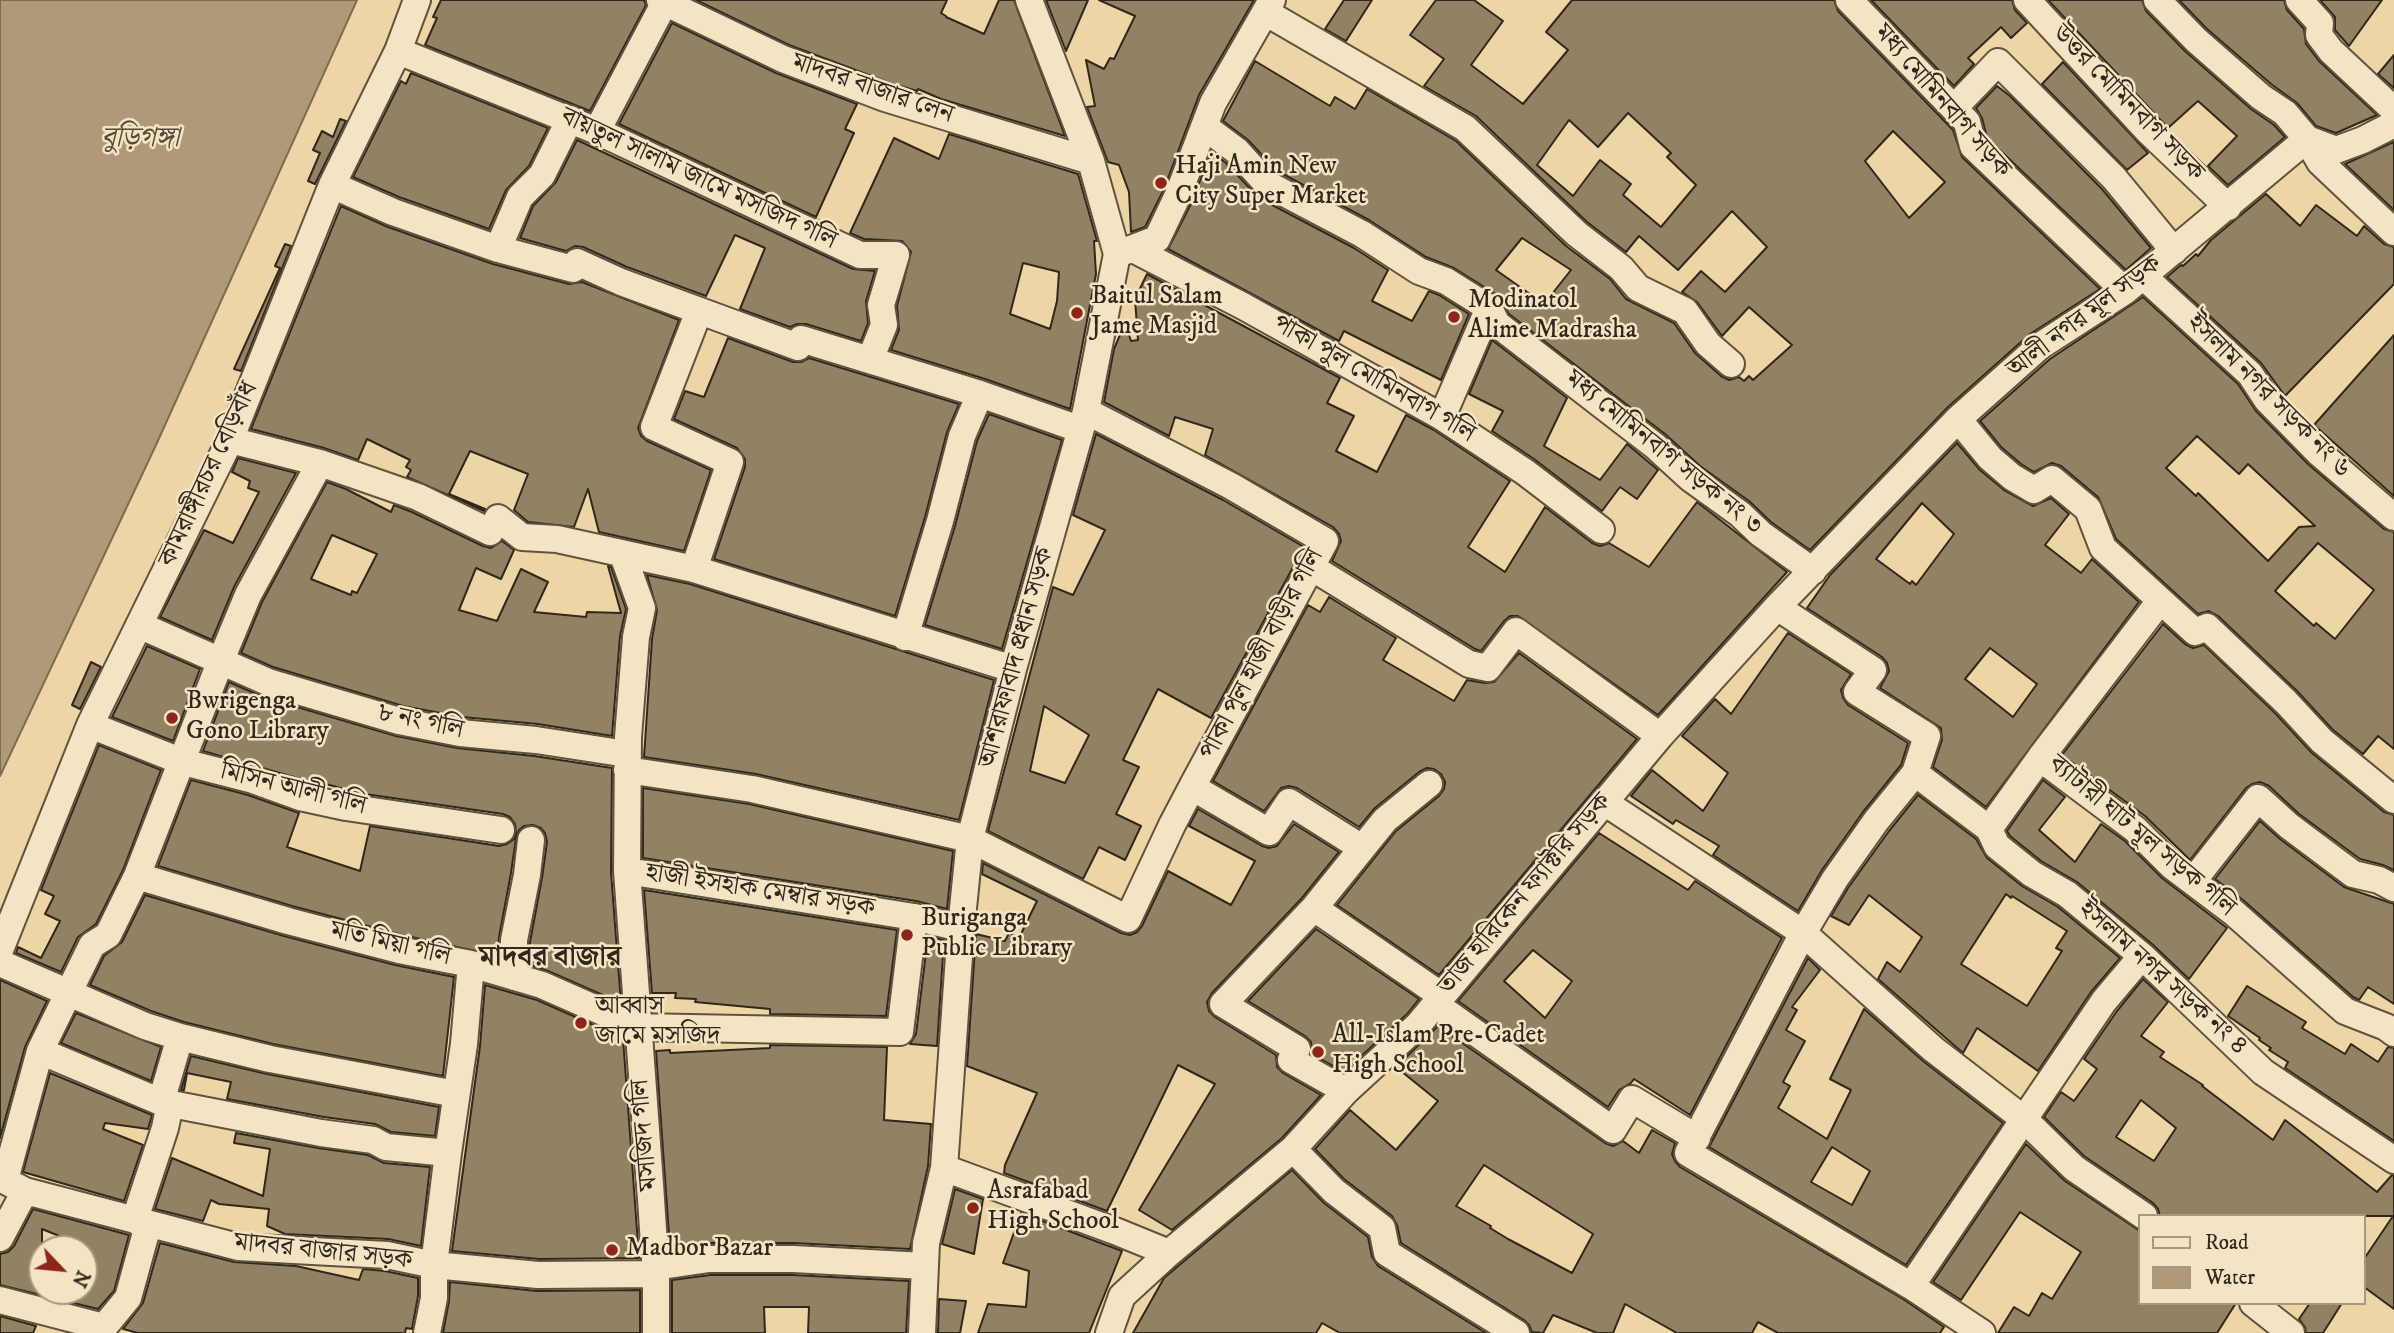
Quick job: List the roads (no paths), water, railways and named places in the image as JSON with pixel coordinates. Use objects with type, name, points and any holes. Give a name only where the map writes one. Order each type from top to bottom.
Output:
[{"type":"street","name":"কামরাঙ্গীরচর বেড়িবাঁধ","points":[[0,950],[90,725],[230,440],[332,185],[398,51],[417,0]]},
{"type":"street","name":"আশরাফাবাদ প্রধান সড়ক","points":[[922,1333],[926,1243],[944,1168],[970,839],[1125,252],[1029,0]]},
{"type":"street","name":"মধ্য মোমিনবাগ সড়ক","points":[[1849,0],[1967,122],[1973,146],[2134,284]]},
{"type":"street","name":"উত্তর মোমিনবাগ সড়ক","points":[[2027,0],[2147,130],[2228,207]]},
{"type":"street","points":[[2157,0],[2196,40],[2261,97],[2285,113],[2307,139],[2320,162],[2394,232]]},
{"type":"street","points":[[2299,0],[2320,23],[2319,35],[2331,51],[2394,110]]},
{"type":"street","name":"মাদবর বাজার লেন","points":[[664,1],[783,59],[885,98],[1091,161]]},
{"type":"street","points":[[597,131],[664,1]]},
{"type":"street","points":[[1125,252],[1157,239],[1178,195],[1213,103],[1268,6],[1465,128],[1577,234],[1621,268],[1638,288],[1685,311],[1707,344],[1731,364]]},
{"type":"street","name":"বায়তুল সালাম জামে মসজিদ গলি","points":[[398,51],[570,119],[860,255],[896,255],[881,305],[884,325],[870,360]]},
{"type":"street","points":[[1954,108],[1998,62],[2113,178],[2174,251]]},
{"type":"street","points":[[498,248],[520,197],[542,175],[570,119]]},
{"type":"street","points":[[2307,139],[2336,150],[2363,141],[2394,124]]},
{"type":"street","name":"মধ্য মোমিনবাগ সড়ক নং ৩","points":[[1205,127],[1237,151],[1267,184],[1362,234],[1419,271],[1446,281],[1489,308],[1497,324],[1655,446],[1690,478],[1740,514],[1761,534],[1813,571]]},
{"type":"street","name":"আলী নগর মূল সড়ক","points":[[1777,607],[1958,419],[2040,346],[2134,284],[2307,139]]},
{"type":"street","points":[[332,185],[393,212],[498,248],[573,269],[577,262],[621,282],[798,347],[801,339],[981,394],[1082,420]]},
{"type":"street","name":"পাকা পুল মোমিনবাগ গলি","points":[[1125,252],[1243,306],[1442,417],[1525,472],[1601,530]]},
{"type":"street","name":"ইসলাম নগর সড়ক নং ৬","points":[[2134,284],[2250,374],[2267,400],[2318,452],[2394,517]]},
{"type":"street","points":[[1442,417],[1489,308]]},
{"type":"street","points":[[694,569],[730,462],[654,427],[699,312]]},
{"type":"street","points":[[905,637],[940,521],[959,445],[981,394]]},
{"type":"street","points":[[1958,419],[1990,458],[2012,477],[2034,490],[2052,479],[2088,509],[2103,548],[2195,632],[2207,627],[2286,702],[2322,741],[2394,800]]},
{"type":"street","name":"পাকা পুল হাজী বাড়ীর গলি","points":[[970,839],[1128,919],[1172,825],[1325,541],[1231,486],[1082,420]]},
{"type":"street","points":[[230,440],[320,463],[418,497],[490,532],[498,518],[522,537],[557,539],[694,569],[1013,669]]},
{"type":"street","points":[[0,1238],[40,1051],[92,945],[108,935],[137,876],[248,595],[320,463]]},
{"type":"street","name":"হাজী ইসহাক মেম্বার সড়ক","points":[[623,555],[642,608],[636,637],[627,762],[627,871],[915,917],[961,928]]},
{"type":"street","points":[[1311,567],[1469,664],[1488,668],[1517,631],[1660,736]]},
{"type":"street","name":"ব্যাটারী ঘাট মূল সড়ক গলি","points":[[2160,601],[2040,758],[2135,829],[2172,866],[2233,912],[2345,1011],[2394,1032]]},
{"type":"street","points":[[1777,607],[1873,670],[1857,692],[1927,736],[1915,773],[1835,878],[1803,933],[1688,1153],[1911,1286],[1982,1333]]},
{"type":"street","name":"তাজ হারিকেন ফ্যাক্টরি সড়ক","points":[[1109,1333],[1122,1296],[1293,1149],[1346,1091],[1418,1025],[1660,736],[1777,607]]},
{"type":"street","name":"৮ নং গলি","points":[[139,625],[268,682],[399,721],[460,733],[536,740],[627,762]]},
{"type":"street","name":"মিসিন আলী গলি","points":[[90,725],[183,762],[253,780],[300,797],[346,807],[501,830]]},
{"type":"street","points":[[1989,829],[2040,758]]},
{"type":"street","points":[[627,762],[970,839]]},
{"type":"street","name":"ইসলাম নগর সড়ক নং ৪","points":[[1915,773],[1989,829],[1997,846],[2032,874],[2067,894],[2142,956],[2263,1072],[2394,1160]]},
{"type":"street","points":[[1346,1091],[1291,1060],[1297,1049],[1223,1004],[1314,908],[1385,820],[1429,784]]},
{"type":"street","points":[[1192,787],[1269,832],[1289,802],[1362,848]]},
{"type":"street","points":[[2193,881],[2258,798],[2289,826],[2353,874],[2379,880],[2394,888]]},
{"type":"street","points":[[1604,802],[1803,933],[1933,1049],[2025,1120],[2074,1168],[2141,1214]]},
{"type":"street","points":[[514,977],[514,940],[531,840]]},
{"type":"street","name":"মসজিদ গলি","points":[[627,871],[656,1271],[656,1333]]},
{"type":"street","name":"মতি মিয়া গলি","points":[[137,876],[288,921],[399,950],[471,964],[542,985],[637,1027],[900,1032],[915,917]]},
{"type":"street","points":[[1314,908],[1613,1130],[1632,1099],[1697,1138]]},
{"type":"street","points":[[1911,1286],[2104,1001],[2142,956]]},
{"type":"street","points":[[0,963],[145,1026],[180,1037],[295,1064],[456,1094]]},
{"type":"street","points":[[427,1333],[434,1298],[435,1265],[464,1044],[471,964]]},
{"type":"street","points":[[0,1300],[103,1330],[128,1298],[147,1229],[135,1219],[164,1128],[165,1103],[180,1037]]},
{"type":"street","points":[[40,1051],[165,1103],[321,1133],[373,1140],[386,1147],[448,1153]]},
{"type":"street","points":[[1293,1149],[1334,1191],[1382,1228],[1387,1253],[1516,1333]]},
{"type":"street","points":[[944,1168],[1169,1253]]},
{"type":"street","name":"মাদবর বাজার সড়ক","points":[[10,1183],[128,1220],[135,1219],[238,1247],[387,1255],[435,1265],[538,1275],[656,1271],[709,1259],[793,1259],[925,1266]]},
{"type":"street","points":[[2256,1305],[2291,1333]]},
{"type":"water","name":"বুড়িগঙ্গা","points":[[0,0],[357,0],[156,445],[0,776]]},
{"type":"place","name":"Haji Amin New City Super Market","points":[[1161,183]]},
{"type":"place","name":"Baitul Salam Jame Masjid","points":[[1077,313]]},
{"type":"place","name":"Modinatol Alime Madrasha","points":[[1454,317]]},
{"type":"place","name":"Bwrigenga Gono Library","points":[[172,718]]},
{"type":"place","name":"Buriganga Public Library","points":[[907,935]]},
{"type":"place","name":"আব্বাস জামে মসজিদ","points":[[581,1023]]},
{"type":"place","name":"All-Islam Pre-Cadet High School","points":[[1318,1052]]},
{"type":"place","name":"Asrafabad High School","points":[[973,1208]]},
{"type":"place","name":"Madbor Bazar","points":[[612,1250]]},
{"type":"district","name":"মাদবর বাজার","points":[[550,959]]}]
